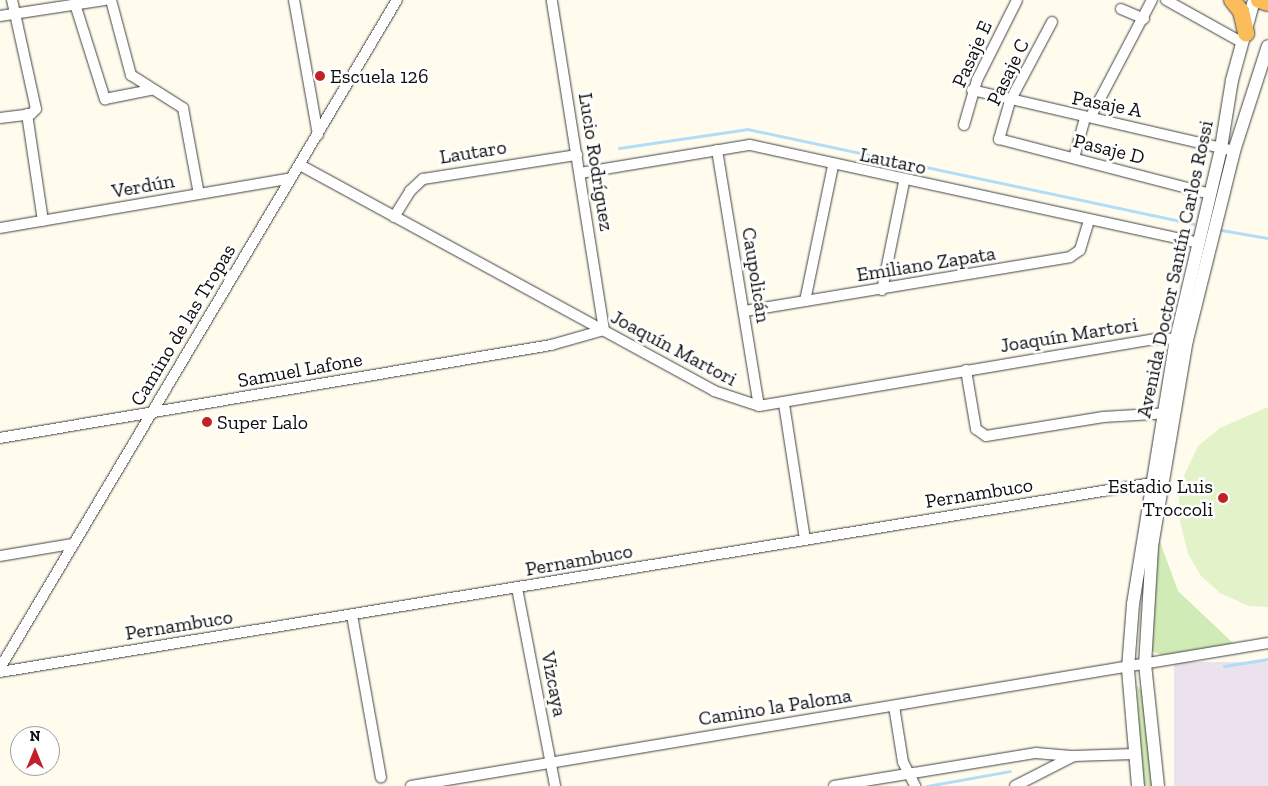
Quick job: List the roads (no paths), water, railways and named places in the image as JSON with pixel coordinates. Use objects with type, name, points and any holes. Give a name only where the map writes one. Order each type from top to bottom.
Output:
[{"type":"highway","points":[[1232,0],[1241,11],[1244,38]]},
{"type":"highway","points":[[1259,0],[1268,3]]},
{"type":"street","points":[[12,0],[32,112],[43,221]]},
{"type":"street","points":[[0,16],[105,0]]},
{"type":"street","points":[[111,0],[131,75],[151,90],[183,108],[199,194]]},
{"type":"street","points":[[294,0],[318,135]]},
{"type":"street","name":"Camino de las Tropas","points":[[0,668],[397,0]]},
{"type":"street","name":"Lucio Rodríguez","points":[[552,0],[604,330]]},
{"type":"street","name":"Pasaje E","points":[[964,125],[972,90],[1017,0]]},
{"type":"street","points":[[1074,158],[1088,117],[1144,19],[1152,0]]},
{"type":"street","points":[[1166,0],[1244,38]]},
{"type":"street","name":"Avenida Doctor Santín Carlos Rossi","points":[[1138,786],[1128,669],[1133,604],[1158,482],[1198,243],[1221,148],[1232,80],[1254,0]]},
{"type":"street","points":[[75,4],[105,99],[151,90]]},
{"type":"street","points":[[1121,9],[1144,19]]},
{"type":"street","name":"Pasaje C","points":[[999,139],[1010,101],[1052,22]]},
{"type":"street","name":"Avenida Doctor Santín Carlos Rossi","points":[[1182,340],[1234,151],[1256,88],[1268,46]]},
{"type":"street","points":[[1232,80],[1242,88],[1256,88]]},
{"type":"street","name":"Pasaje A","points":[[972,90],[1010,101],[1234,151]]},
{"type":"street","points":[[0,118],[32,112]]},
{"type":"street","name":"Pasaje D","points":[[999,139],[1210,194]]},
{"type":"street","name":"Lautaro","points":[[580,173],[750,146],[904,182],[1198,243]]},
{"type":"street","name":"Caupolicán","points":[[717,150],[745,311],[759,406]]},
{"type":"street","name":"Lautaro","points":[[394,217],[410,190],[423,179],[577,155]]},
{"type":"street","name":"Joaquín Martori","points":[[300,165],[714,391],[759,406],[784,404],[966,370],[1182,340]]},
{"type":"street","points":[[805,301],[833,166]]},
{"type":"street","name":"Verdún","points":[[0,228],[291,178]]},
{"type":"street","points":[[882,290],[904,182]]},
{"type":"street","name":"Emiliano Zapata","points":[[745,311],[882,290],[1070,257],[1080,250],[1089,221]]},
{"type":"street","name":"Samuel Lafone","points":[[0,438],[550,345],[604,330]]},
{"type":"street","points":[[966,370],[980,434],[1104,417],[1170,413]]},
{"type":"street","points":[[784,404],[805,539]]},
{"type":"street","name":"Avenida Doctor Santín Carlos Rossi","points":[[1158,482],[1147,598],[1145,665],[1158,786]]},
{"type":"street","name":"Pernambuco","points":[[0,672],[1158,482]]},
{"type":"street","points":[[0,556],[72,544]]},
{"type":"street","name":"Vizcaya","points":[[517,588],[555,786]]},
{"type":"street","points":[[1133,604],[1139,655],[1145,665],[1268,643]]},
{"type":"street","points":[[352,615],[381,777]]},
{"type":"street","name":"Camino la Paloma","points":[[411,786],[551,760],[1145,665]]},
{"type":"street","points":[[894,706],[908,773],[915,786]]},
{"type":"street","points":[[834,786],[1036,753],[1074,756],[1134,754]]},
{"type":"street","points":[[1022,785],[1074,756]]},
{"type":"waterway","points":[[619,148],[747,129],[1193,224]]},
{"type":"waterway","points":[[1221,230],[1268,238]]},
{"type":"waterway","points":[[1224,666],[1268,659]]},
{"type":"waterway","points":[[927,786],[1010,771]]},
{"type":"place","name":"Escuela 126","points":[[320,76]]},
{"type":"place","name":"Super Lalo","points":[[207,422]]},
{"type":"place","name":"Estadio Luis Troccoli","points":[[1223,498]]}]
